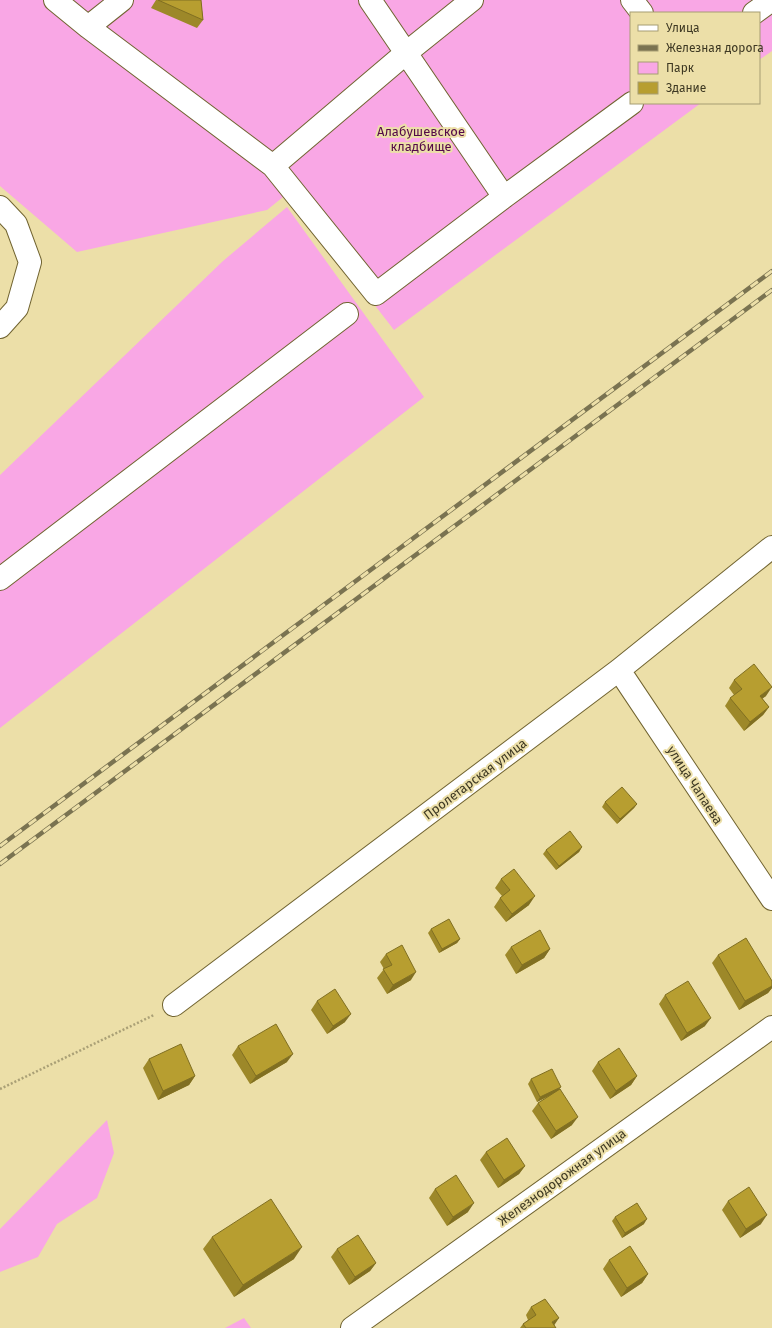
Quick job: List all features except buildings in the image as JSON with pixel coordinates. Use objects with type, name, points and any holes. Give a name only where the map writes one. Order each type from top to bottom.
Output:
[{"type":"street","points":[[55,0],[88,27],[272,166],[376,294],[631,104]]},
{"type":"street","points":[[88,27],[122,0]]},
{"type":"street","points":[[370,0],[504,197]]},
{"type":"street","points":[[272,166],[406,53],[472,0]]},
{"type":"street","points":[[632,0],[641,12]]},
{"type":"street","points":[[755,12],[772,0]]},
{"type":"street","points":[[0,207],[16,224],[30,262],[17,308],[0,327]]},
{"type":"street","points":[[0,579],[347,314]]},
{"type":"street","name":"Пролетарская улица","points":[[174,1005],[619,670],[772,547]]},
{"type":"street","name":"улица Чапаева","points":[[619,670],[772,899]]},
{"type":"street","name":"Железнодорожная улица","points":[[352,1328],[772,1027]]},
{"type":"path","points":[[0,1089],[174,1005]]},
{"type":"green space","name":"Алабушевское кладбище","points":[[0,0],[772,0],[772,51],[760,59],[760,12],[630,12],[630,104],[700,104],[394,330],[288,193],[267,210],[77,252],[0,186]]},
{"type":"green space","points":[[287,207],[424,397],[0,728],[0,475],[223,261]]},
{"type":"green space","points":[[107,1120],[114,1153],[97,1198],[57,1224],[38,1257],[0,1272],[0,1229]]},
{"type":"green space","points":[[244,1318],[251,1328],[225,1328]]},
{"type":"railway","points":[[0,846],[772,271]]},
{"type":"railway","points":[[0,864],[772,290]]}]
